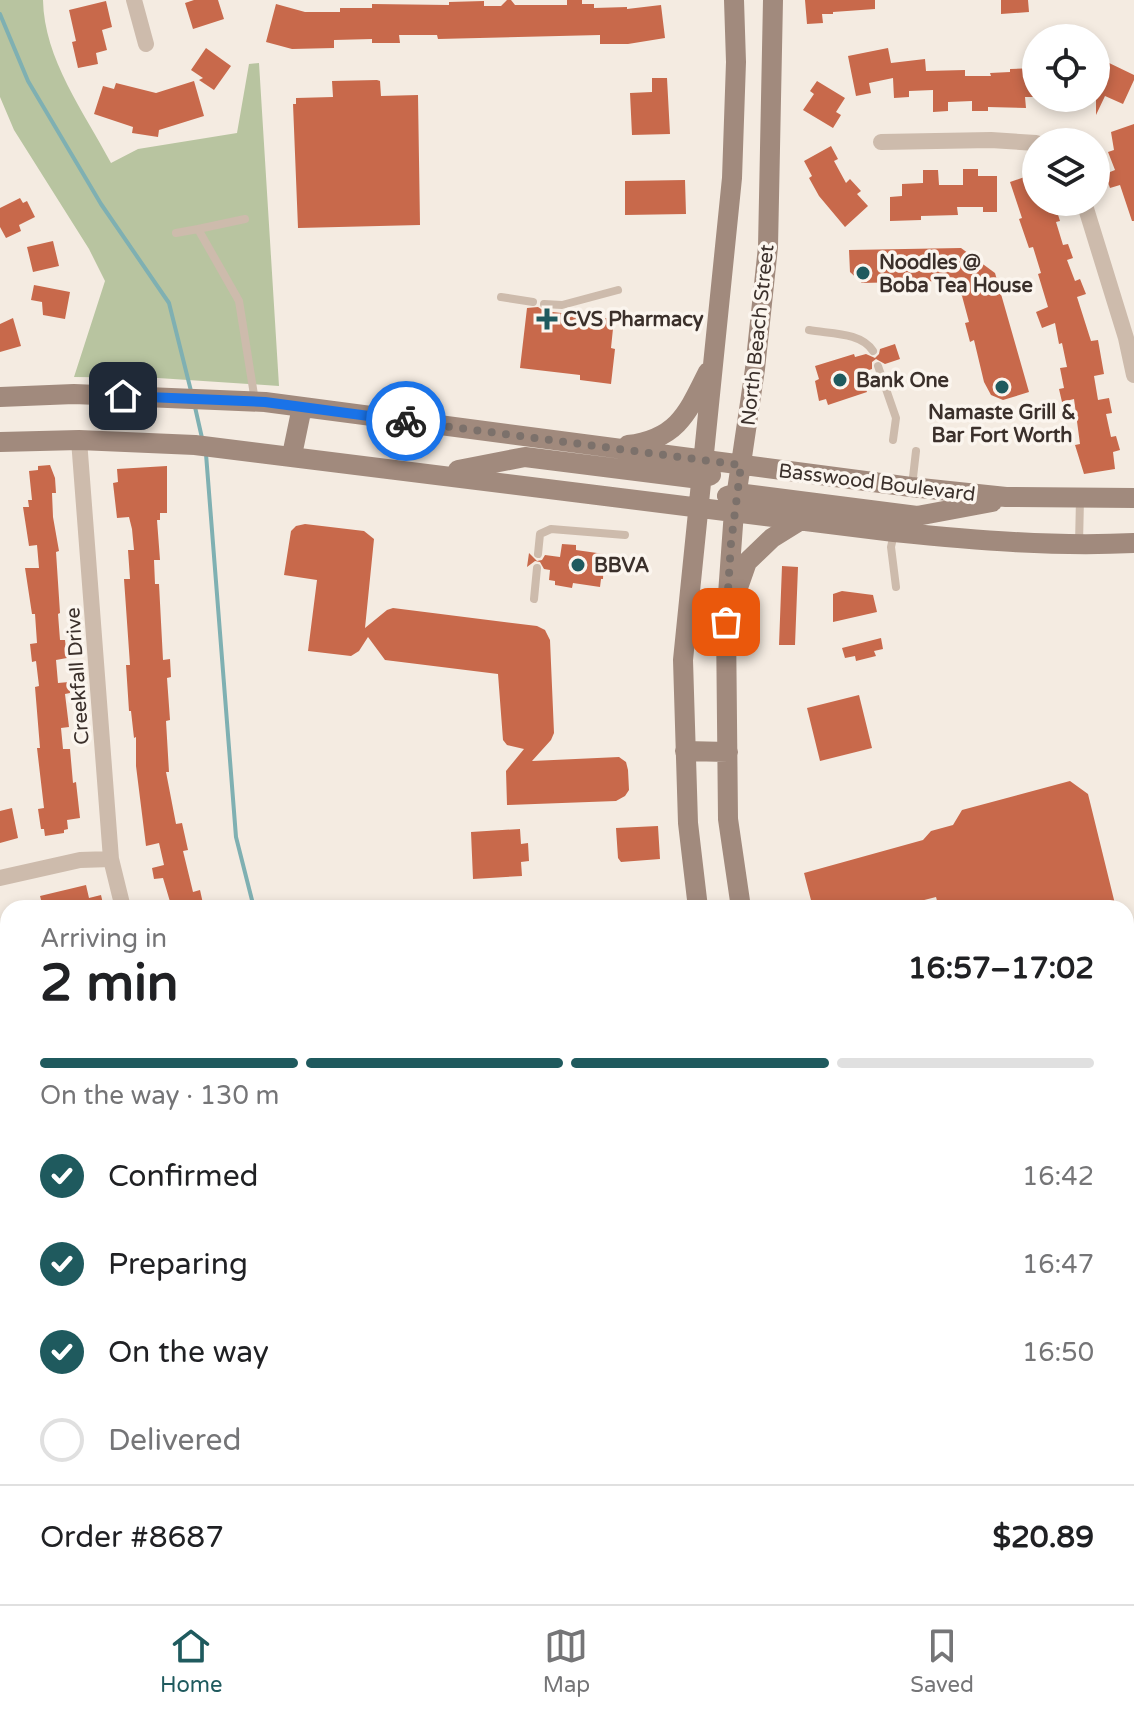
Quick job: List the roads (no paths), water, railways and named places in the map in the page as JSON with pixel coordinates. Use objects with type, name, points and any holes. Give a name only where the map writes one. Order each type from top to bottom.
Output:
[{"type":"main road","name":"North Beach Street","points":[[697,900],[688,823],[683,660],[732,178],[734,0]]},
{"type":"main road","name":"North Beach Street","points":[[740,900],[728,819],[726,622],[736,502],[768,247],[773,0]]},
{"type":"main road","points":[[735,80],[773,76]]},
{"type":"main road","points":[[611,448],[647,443],[666,435],[689,410],[715,357]]},
{"type":"main road","name":"Basswood Boulevard","points":[[0,397],[74,394],[245,401],[611,448],[702,470],[741,465],[1017,497],[1134,498]]},
{"type":"main road","points":[[292,455],[302,407]]},
{"type":"main road","points":[[0,442],[79,440],[232,448],[697,507],[736,502],[917,516],[1017,497]]},
{"type":"main road","points":[[437,473],[525,457],[702,470]]},
{"type":"main road","points":[[736,502],[801,520],[991,542],[1134,543]]},
{"type":"main road","points":[[726,622],[747,562],[772,538],[801,520]]},
{"type":"main road","points":[[685,751],[728,752]]},
{"type":"street","points":[[134,0],[146,44]]},
{"type":"street","points":[[881,142],[1022,142]]},
{"type":"street","points":[[1088,216],[1126,338],[1134,375]]},
{"type":"street","name":"Creekfall Drive","points":[[79,440],[111,859],[121,900]]},
{"type":"street","points":[[0,878],[80,860],[111,859]]},
{"type":"lane","points":[[176,233],[245,219]]},
{"type":"lane","points":[[198,229],[239,301],[245,401]]},
{"type":"lane","points":[[544,304],[562,305],[618,290]]},
{"type":"lane","points":[[501,297],[533,302]]},
{"type":"lane","points":[[809,330],[859,338],[869,344],[873,351]]},
{"type":"lane","points":[[878,366],[896,418],[893,440]]},
{"type":"lane","points":[[911,487],[916,451]]},
{"type":"lane","points":[[1079,545],[1080,499]]},
{"type":"lane","points":[[538,554],[540,534],[551,529],[625,535]]},
{"type":"lane","points":[[894,532],[891,547],[896,587]]},
{"type":"lane","points":[[534,599],[537,568]]},
{"type":"waterway","points":[[0,14],[28,81],[101,204],[169,303],[191,391]]},
{"type":"waterway","points":[[195,407],[202,438]]},
{"type":"waterway","points":[[206,454],[236,837],[252,900]]},
{"type":"place","name":"Noodles @ Boba Tea House","points":[[863,273]]},
{"type":"place","name":"CVS Pharmacy","points":[[547,319]]},
{"type":"place","name":"Bank One","points":[[840,380]]},
{"type":"place","name":"Namaste Grill & Bar Fort Worth","points":[[1002,387]]},
{"type":"place","name":"BBVA","points":[[578,565]]}]
